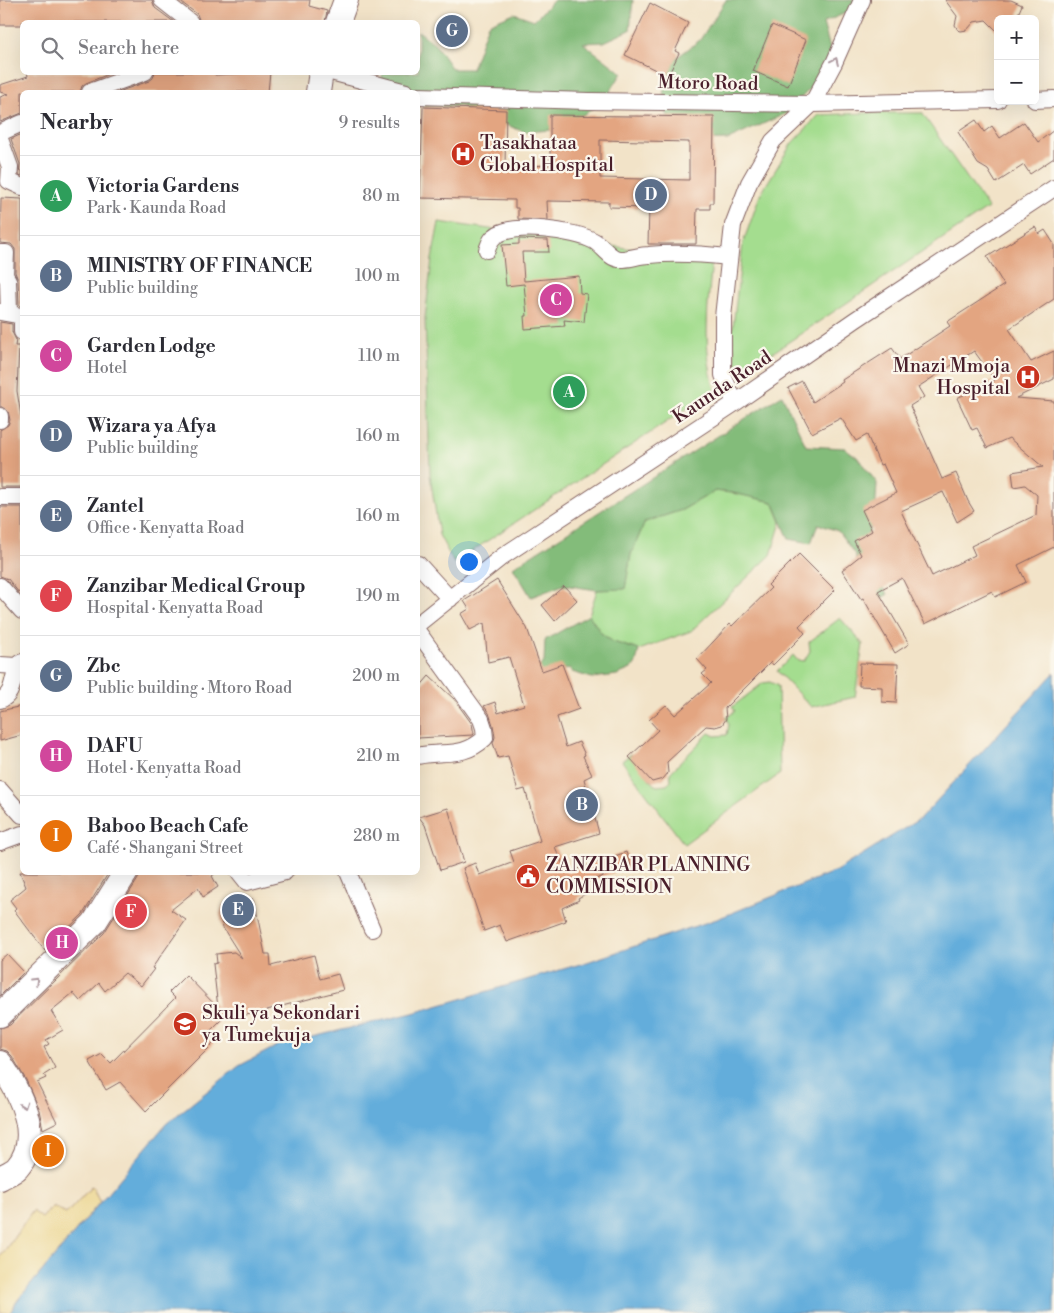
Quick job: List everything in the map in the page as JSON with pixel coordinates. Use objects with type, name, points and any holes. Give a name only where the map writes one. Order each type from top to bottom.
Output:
[{"type":"main road","points":[[339,20],[346,0]]},
{"type":"main road","points":[[318,90],[321,75]]},
{"type":"main road","points":[[0,1015],[94,923],[120,875]]},
{"type":"main road","points":[[0,1063],[21,1098],[28,1117],[26,1153],[16,1169],[0,1178]]},
{"type":"street","points":[[735,403],[723,375],[724,317],[733,225],[749,183],[773,141],[812,104],[834,63],[862,0]]},
{"type":"street","points":[[168,2],[188,20]]},
{"type":"street","points":[[98,90],[138,75]]},
{"type":"street","name":"Mtoro Road","points":[[341,75],[389,90]]},
{"type":"street","name":"Mtoro Road","points":[[420,98],[812,104],[994,100]]},
{"type":"street","points":[[1039,100],[1054,99]]},
{"type":"street","points":[[0,134],[20,124]]},
{"type":"street","points":[[0,139],[10,167],[11,185]]},
{"type":"street","name":"Kaunda Road","points":[[420,622],[503,556],[735,403],[855,320],[1054,188]]},
{"type":"street","points":[[487,250],[489,243],[496,235],[514,230],[538,228],[584,236],[600,245],[613,257],[620,259],[648,255],[690,253],[729,256]]},
{"type":"street","points":[[0,253],[6,253],[5,276],[8,280],[4,312],[20,316]]},
{"type":"street","points":[[0,497],[20,497]]},
{"type":"street","points":[[420,566],[450,599]]},
{"type":"street","points":[[0,586],[20,610]]},
{"type":"street","points":[[420,635],[481,719],[485,738],[474,748],[464,752],[420,756]]},
{"type":"street","points":[[0,665],[20,664],[9,693],[4,699],[0,700]]},
{"type":"street","points":[[0,790],[20,813]]},
{"type":"street","points":[[0,842],[20,835]]},
{"type":"street","points":[[242,875],[247,882],[274,875]]},
{"type":"street","points":[[349,875],[372,929]]},
{"type":"green space","points":[[554,0],[633,0],[630,30],[604,42],[583,43],[622,73],[604,101],[581,116],[550,130],[524,132],[461,106],[420,106],[420,90],[379,90],[382,75],[420,75],[420,33],[435,44],[452,69],[472,69],[488,24],[514,13],[534,20]]},
{"type":"green space","points":[[726,0],[855,0],[850,11],[823,23],[834,63],[787,113],[728,140],[681,141],[662,104],[667,65],[700,40]]},
{"type":"green space","points":[[922,113],[988,208],[738,376],[732,335],[743,243],[760,195],[792,143],[819,115]]},
{"type":"green space","points":[[439,222],[712,260],[707,342],[708,358],[715,390],[454,563],[439,535],[430,475],[425,318],[432,259]]},
{"type":"green space","points":[[782,395],[806,446],[845,448],[857,457],[877,483],[875,518],[865,539],[872,571],[888,594],[879,600],[853,576],[856,556],[838,531],[818,524],[811,543],[789,539],[773,502],[715,491],[682,510],[645,522],[631,554],[625,589],[597,590],[563,585],[531,597],[513,567]]},
{"type":"green space","points":[[715,491],[773,502],[781,522],[771,555],[691,631],[639,650],[613,642],[601,633],[589,615],[597,590],[625,588],[631,554],[645,522],[682,510]]},
{"type":"green space","points":[[589,615],[601,633],[613,642],[639,650],[636,663],[631,669],[617,675],[592,678],[572,672],[570,668],[559,672],[533,676],[544,662],[545,640]]},
{"type":"green space","points":[[840,618],[863,644],[855,697],[811,707],[777,671],[793,655],[797,660],[804,661],[810,651],[809,642]]},
{"type":"green space","points":[[770,682],[778,686],[780,774],[684,844],[622,761],[631,754],[653,784],[657,786],[667,785],[671,780],[670,773],[709,733],[715,736],[727,735],[729,724],[726,718],[735,711],[732,707],[763,683]]},
{"type":"sand","points":[[92,1186],[100,1202],[17,1301],[10,1313],[0,1313],[0,1257],[33,1211],[42,1218],[53,1206],[66,1214]]},
{"type":"water","points":[[1054,673],[1054,1313],[10,1313],[17,1301],[166,1124],[239,1066],[279,1045],[413,1013],[584,963],[717,919],[836,871],[921,818]]},
{"type":"building","points":[[0,0],[152,0],[155,8],[171,20],[20,20],[20,25],[0,25]]},
{"type":"building","points":[[178,0],[310,0],[309,6],[327,11],[325,20],[199,20],[197,14]]},
{"type":"building","points":[[945,0],[1011,0],[1022,5],[1018,15],[994,15],[994,28],[986,20],[974,22],[967,30],[961,31],[955,25],[957,16]]},
{"type":"building","points":[[650,3],[688,23],[675,51],[679,53],[668,76],[625,55]]},
{"type":"building","points":[[772,25],[806,40],[788,86],[753,71]]},
{"type":"building","points":[[106,75],[86,83],[81,90],[20,90],[20,114],[0,122],[0,97],[9,94],[0,92],[0,85],[28,76]]},
{"type":"building","points":[[154,75],[270,75],[268,90],[124,90],[153,78]]},
{"type":"building","points":[[423,107],[506,110],[505,167],[550,165],[550,115],[714,117],[713,203],[710,203],[710,209],[697,209],[696,244],[648,244],[649,208],[609,207],[609,202],[547,201],[548,220],[518,219],[518,208],[515,208],[515,200],[420,198]],"holes":[[[600,140],[689,142],[689,180],[600,178]]]},
{"type":"building","points":[[976,120],[984,132],[992,126],[1000,138],[1024,122],[1038,142],[1054,130],[1054,158],[1030,174],[1024,165],[996,183],[988,170],[978,164],[958,132]]},
{"type":"building","points":[[20,135],[20,164],[11,139]]},
{"type":"building","points":[[1,198],[20,199],[20,305],[18,280],[15,272],[15,249],[11,244],[0,243]]},
{"type":"building","points":[[1035,227],[1039,234],[1045,230],[1054,244],[1054,299],[1009,329],[1031,362],[1054,351],[1054,379],[1016,398],[1054,401],[1054,547],[1018,565],[1026,582],[995,597],[992,591],[925,624],[902,578],[878,591],[909,644],[895,653],[863,598],[861,599],[842,570],[861,555],[854,541],[872,531],[862,510],[896,493],[883,464],[880,465],[867,435],[856,441],[841,418],[812,433],[788,388],[802,381],[813,402],[843,382],[842,380],[892,348],[900,359],[950,326],[947,322],[1004,285],[987,257]],"holes":[[[974,351],[995,380],[957,398],[972,430],[977,428],[987,448],[1009,438],[1043,467],[1012,472],[1014,487],[1025,485],[1037,495],[1036,515],[971,546],[975,555],[932,576],[901,511],[943,492],[957,522],[974,511],[956,473],[942,479],[910,406],[924,397],[918,387]]]},
{"type":"building","points":[[519,239],[548,240],[549,252],[522,252],[524,281],[579,276],[580,293],[587,294],[584,322],[564,320],[565,326],[525,329],[524,316],[527,316],[524,284],[506,286],[502,245],[519,244]]},
{"type":"building","points":[[0,322],[12,324],[12,332],[16,340],[15,346],[19,346],[17,391],[20,410],[20,487],[0,487],[0,430],[8,425],[10,420],[8,411],[0,406]]},
{"type":"building","points":[[0,507],[20,507],[20,592],[8,579],[0,576]]},
{"type":"building","points":[[799,554],[835,590],[799,626],[805,633],[773,665],[771,662],[725,708],[726,719],[722,725],[715,727],[706,726],[667,762],[668,773],[663,779],[652,782],[629,757],[658,730],[649,720],[666,705],[675,715],[711,683],[702,674],[707,670],[697,659],[730,624],[732,626],[771,588],[768,585]]},
{"type":"building","points":[[497,580],[527,628],[542,671],[562,664],[579,709],[557,717],[566,747],[579,742],[585,755],[583,756],[592,775],[584,779],[599,833],[555,847],[567,873],[626,852],[631,866],[585,883],[589,892],[578,898],[579,900],[562,908],[566,921],[507,942],[500,925],[484,931],[463,868],[475,863],[479,875],[514,862],[510,851],[540,841],[525,789],[518,791],[508,756],[498,758],[493,743],[495,737],[493,725],[489,713],[484,706],[495,702],[498,713],[524,705],[509,657],[488,662],[484,623],[470,630],[461,614],[469,609],[464,601]]},
{"type":"building","points":[[564,586],[577,600],[555,621],[542,605]]},
{"type":"building","points":[[860,663],[898,664],[896,703],[882,702],[882,687],[859,686]]},
{"type":"building","points":[[429,676],[454,699],[472,724],[474,734],[420,738],[420,687]]},
{"type":"building","points":[[20,706],[20,736],[0,741],[0,711]]},
{"type":"building","points":[[448,808],[464,862],[440,870],[425,825],[420,817]]},
{"type":"building","points":[[21,875],[107,875],[83,914],[45,951],[14,910],[16,908],[10,900],[26,887]]},
{"type":"building","points":[[139,875],[213,875],[212,876],[218,887],[203,897],[198,888],[171,910],[186,920],[141,986],[125,973],[105,991],[99,983],[80,1001],[73,993],[51,1011],[63,1030],[46,1040],[49,1044],[44,1047],[55,1068],[44,1075],[46,1078],[37,1082],[57,1122],[43,1129],[39,1110],[26,1080],[12,1056],[7,1051],[0,1049],[0,1028],[10,1025],[104,933]]},
{"type":"building","points":[[254,899],[265,954],[270,954],[271,966],[314,955],[320,979],[338,974],[343,990],[267,1010],[267,1012],[223,1018],[207,1034],[215,1042],[146,1111],[120,1082],[106,1090],[89,1061],[102,1054],[111,1063],[175,998],[169,992],[186,975],[218,1008],[213,964],[217,963],[216,954],[234,952],[242,958],[223,928],[220,914],[223,905]]},
{"type":"building","points":[[7,954],[24,972],[0,996],[0,960]]},
{"type":"place","name":"Zbc","points":[[452,31]]},
{"type":"place","name":"Tasakhataa Global Hospital","points":[[463,154]]},
{"type":"place","name":"Wizara ya Afya","points":[[651,195]]},
{"type":"place","name":"Garden Lodge","points":[[556,300]]},
{"type":"place","name":"Mnazi Mmoja Hospital","points":[[1028,377]]},
{"type":"place","name":"Victoria Gardens","points":[[569,392]]},
{"type":"place","name":"MINISTRY OF FINANCE","points":[[582,805]]},
{"type":"place","name":"ZANZIBAR PLANNING COMMISSION","points":[[528,876]]},
{"type":"place","name":"Zantel","points":[[238,910]]},
{"type":"place","name":"Zanzibar Medical Group","points":[[131,912]]},
{"type":"place","name":"DAFU","points":[[62,943]]},
{"type":"place","name":"Skuli ya Sekondari ya Tumekuja","points":[[185,1024]]},
{"type":"place","name":"Baboo Beach Cafe","points":[[48,1151]]}]
